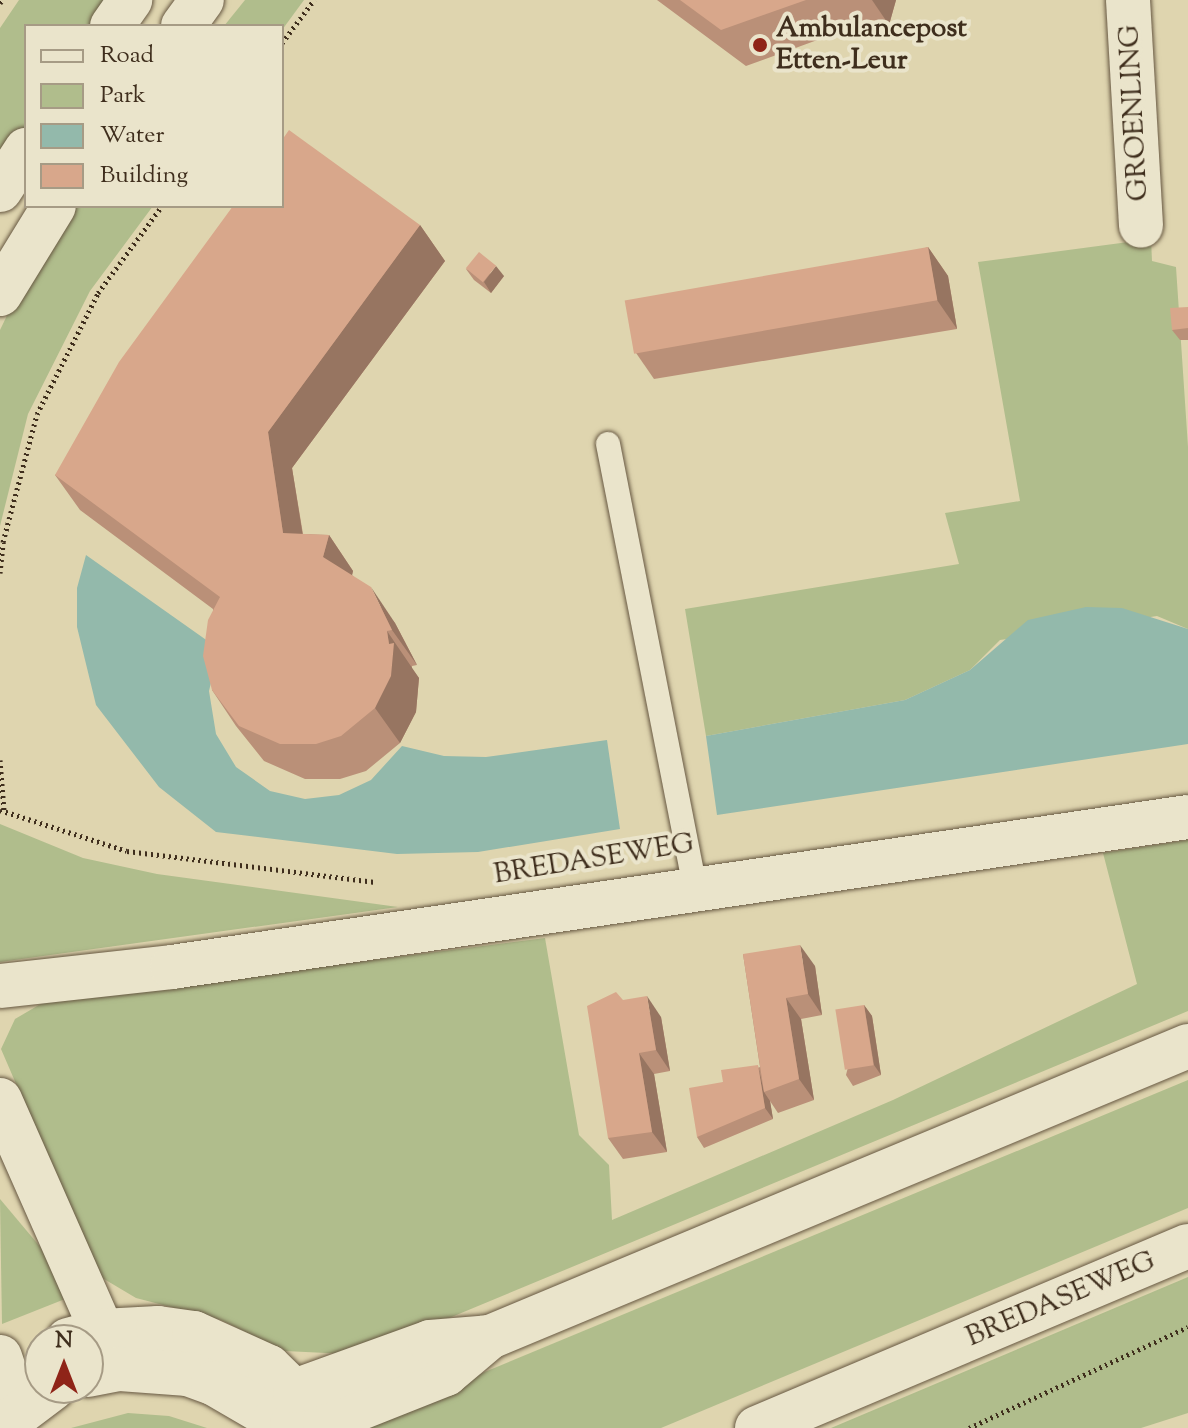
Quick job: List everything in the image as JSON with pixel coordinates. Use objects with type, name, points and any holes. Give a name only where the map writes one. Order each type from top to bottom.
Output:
[{"type":"main road","points":[[113,24],[130,0]]},
{"type":"main road","points":[[184,24],[202,0]]},
{"type":"main road","name":"GROENLING","points":[[1128,0],[1141,226]]},
{"type":"main road","points":[[0,190],[24,153]]},
{"type":"main road","points":[[0,294],[53,208]]},
{"type":"main road","name":"BREDASEWEG","points":[[0,986],[172,967],[1188,817]]},
{"type":"main road","points":[[104,1372],[120,1369],[188,1374],[213,1383],[275,1419],[292,1424],[326,1425],[446,1374],[490,1337],[1188,1046]]},
{"type":"main road","points":[[0,1100],[81,1324]]},
{"type":"main road","name":"BREDASEWEG","points":[[757,1428],[1188,1246]]},
{"type":"main road","points":[[104,1333],[158,1328],[194,1333],[269,1367],[326,1425]]},
{"type":"main road","points":[[295,1391],[430,1342],[490,1337]]},
{"type":"lane","points":[[608,444],[696,891]]},
{"type":"path","points":[[284,40],[314,0]]},
{"type":"path","points":[[0,573],[3,542],[37,414],[98,293],[161,208]]},
{"type":"path","points":[[0,760],[2,810],[127,851],[390,882]]},
{"type":"path","points":[[969,1428],[1188,1327]]},
{"type":"green space","points":[[19,0],[112,0],[95,24],[24,24],[24,136],[0,176],[0,28]]},
{"type":"green space","points":[[245,0],[304,0],[284,27],[284,24],[226,24]]},
{"type":"green space","points":[[76,208],[152,208],[90,291],[28,414],[0,526],[0,330],[28,272]]},
{"type":"green space","points":[[1151,239],[1152,261],[1176,267],[1188,447],[1188,629],[1157,616],[1000,640],[970,670],[905,700],[706,736],[685,609],[959,564],[945,513],[1020,501],[978,262]]},
{"type":"green space","points":[[0,824],[83,858],[157,874],[398,907],[0,962]]},
{"type":"green space","points":[[1188,840],[1188,1011],[401,1338],[347,1354],[285,1351],[221,1320],[136,1298],[99,1276],[1,1049],[15,1019],[44,1002],[545,938],[579,1135],[609,1165],[612,1220],[893,1100],[1137,984],[1103,853]]},
{"type":"green space","points":[[1188,1080],[1188,1208],[661,1428],[368,1428],[364,1422]]},
{"type":"green space","points":[[0,1199],[42,1249],[65,1299],[2,1324]]},
{"type":"green space","points":[[1188,1277],[1188,1413],[1141,1428],[831,1428]]},
{"type":"green space","points":[[128,1413],[169,1416],[207,1428],[71,1428]]},
{"type":"water","points":[[86,555],[219,649],[209,691],[216,734],[236,767],[270,791],[305,799],[339,795],[371,780],[402,746],[444,756],[486,757],[607,740],[620,829],[478,852],[397,854],[216,832],[159,787],[96,705],[77,627],[77,588]]},
{"type":"water","points":[[1086,607],[1122,608],[1188,629],[1188,744],[717,815],[706,736],[905,700],[970,670],[1028,620]]},
{"type":"building","points":[[680,0],[806,0],[721,30]]},
{"type":"building","points":[[289,130],[420,225],[268,432],[283,533],[329,535],[323,557],[371,587],[392,630],[387,631],[389,644],[394,643],[391,676],[375,708],[341,736],[316,744],[280,744],[239,726],[212,690],[203,656],[208,620],[220,597],[55,475],[119,362],[232,208],[284,208],[284,137]]},
{"type":"building","points":[[928,247],[937,300],[634,354],[625,300]]},
{"type":"building","points":[[479,252],[496,266],[483,282],[466,268]]},
{"type":"building","points":[[1188,307],[1188,328],[1172,330],[1170,308]]},
{"type":"building","points":[[800,945],[808,994],[786,998],[799,1079],[764,1092],[743,954]]},
{"type":"building","points":[[616,992],[623,1000],[647,996],[656,1050],[639,1053],[652,1132],[608,1138],[587,1006]]},
{"type":"building","points":[[864,1005],[874,1065],[845,1070],[835,1010]]},
{"type":"building","points":[[758,1065],[765,1108],[697,1137],[689,1088],[723,1082],[721,1070]]},
{"type":"place","name":"Ambulancepost Etten-Leur","points":[[760,45]]}]
